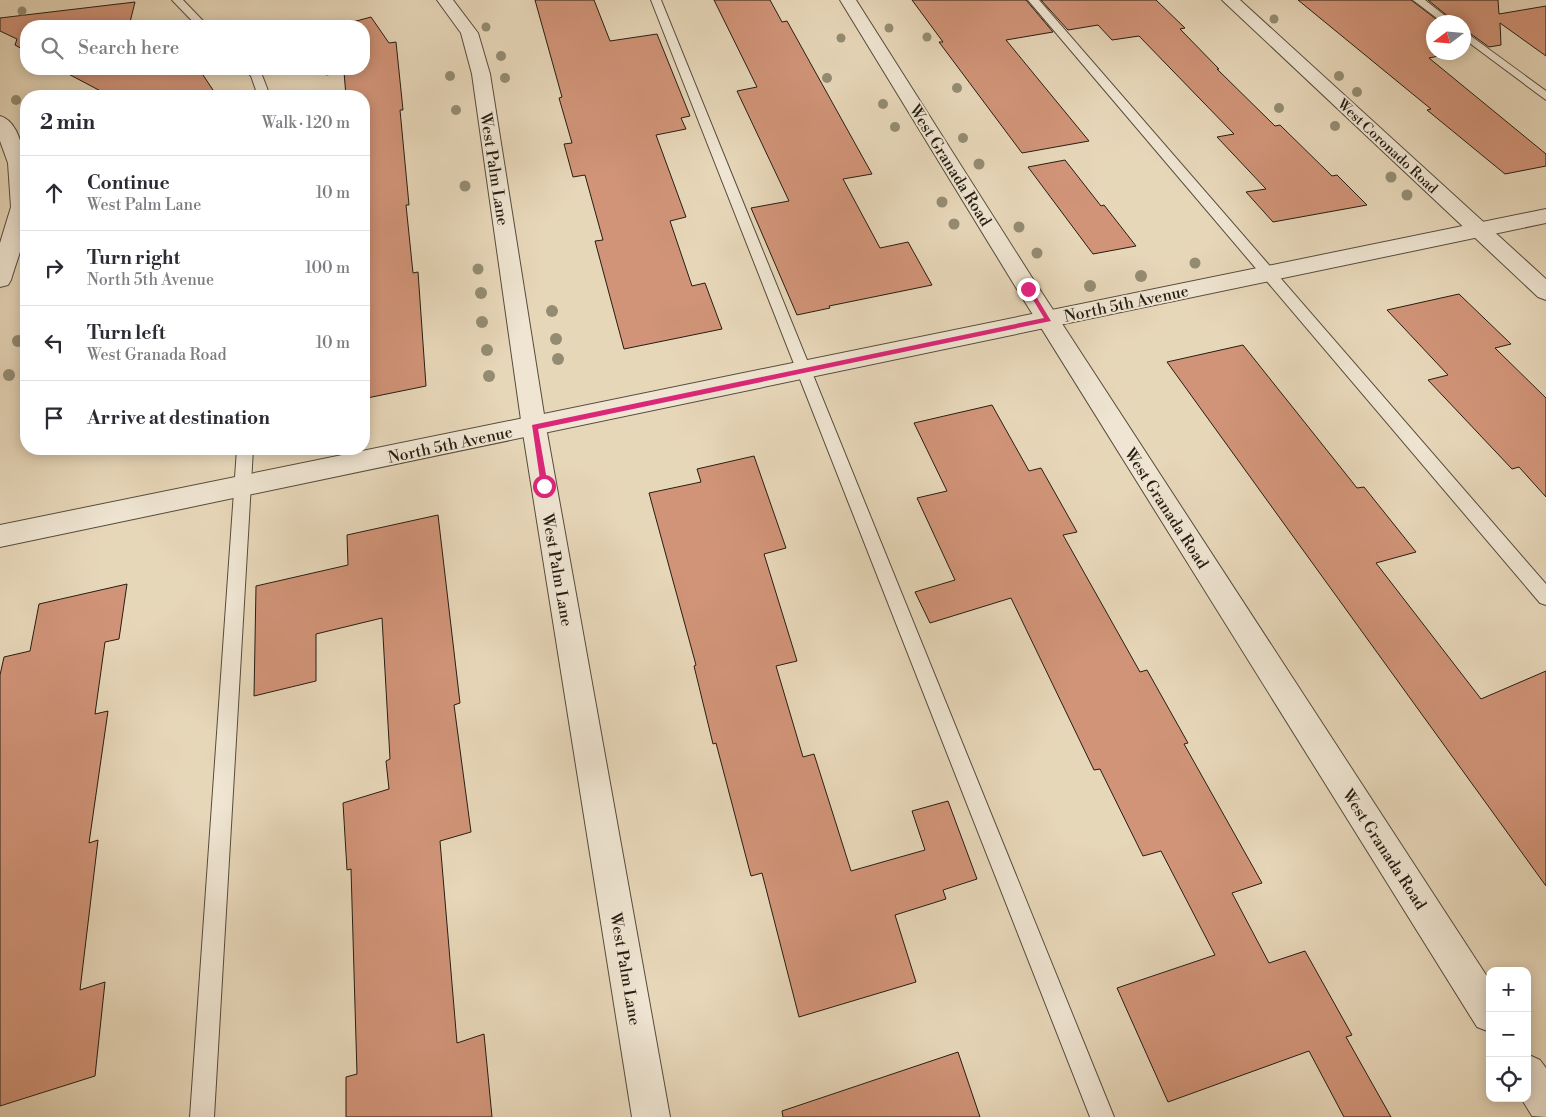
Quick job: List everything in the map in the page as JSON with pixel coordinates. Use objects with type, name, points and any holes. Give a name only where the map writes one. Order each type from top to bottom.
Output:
[{"type":"street","name":"West Palm Lane","points":[[445,0],[469,33],[481,74],[534,427],[651,1117]]},
{"type":"street","name":"West Granada Road","points":[[848,0],[1048,320],[1489,1012]]},
{"type":"street","name":"West Coronado Road","points":[[1230,0],[1546,292]]},
{"type":"street","points":[[0,122],[4,126],[18,163],[20,192]]},
{"type":"street","points":[[0,280],[20,210]]},
{"type":"street","name":"North 5th Avenue","points":[[0,536],[1546,216]]},
{"type":"street","points":[[1531,1078],[1546,1102]]},
{"type":"lane","points":[[177,0],[197,20]]},
{"type":"lane","points":[[656,0],[1102,1117]]},
{"type":"lane","points":[[1033,0],[1546,597]]},
{"type":"lane","points":[[1418,0],[1438,15]]},
{"type":"lane","points":[[1471,39],[1546,97]]},
{"type":"lane","points":[[256,75],[262,90]]},
{"type":"lane","points":[[202,1117],[245,455]]},
{"type":"building","points":[[535,0],[594,0],[610,41],[657,34],[690,116],[681,118],[686,129],[656,135],[686,217],[670,221],[692,286],[705,283],[722,329],[624,349],[595,241],[603,240],[585,175],[573,177],[564,144],[572,143],[559,98],[562,97]]},
{"type":"building","points":[[714,0],[770,0],[782,22],[787,21],[872,174],[843,179],[880,248],[908,242],[932,285],[829,306],[830,308],[797,315],[751,208],[789,201],[737,91],[757,87]]},
{"type":"building","points":[[912,0],[1026,0],[1053,32],[1006,40],[1089,141],[1022,153],[939,42],[943,42]]},
{"type":"building","points":[[1041,0],[1156,0],[1185,28],[1180,29],[1219,69],[1217,69],[1275,126],[1280,125],[1332,176],[1337,175],[1367,205],[1273,222],[1246,192],[1266,189],[1217,137],[1234,134],[1139,36],[1112,40],[1098,25],[1068,30]]},
{"type":"building","points":[[1298,0],[1411,0],[1431,15],[1426,15],[1426,60],[1431,60],[1546,154],[1546,166],[1505,174],[1427,110],[1431,109]]},
{"type":"building","points":[[1428,0],[1498,0],[1499,14],[1546,6],[1546,56],[1500,23],[1501,45],[1489,47],[1471,34],[1471,15],[1446,15]]},
{"type":"building","points":[[135,2],[130,20],[20,20],[20,48],[15,45],[17,39],[0,31],[0,18]]},
{"type":"building","points":[[371,17],[389,43],[396,42],[403,110],[400,110],[409,205],[406,205],[413,273],[418,272],[426,386],[370,397],[370,90],[346,90],[344,75],[370,75],[370,20],[360,20]]},
{"type":"building","points":[[70,75],[203,75],[213,90],[99,90]]},
{"type":"building","points":[[1065,160],[1101,206],[1104,205],[1136,246],[1093,254],[1028,167]]},
{"type":"building","points":[[1459,294],[1511,344],[1495,348],[1546,398],[1546,497],[1519,467],[1512,469],[1428,380],[1448,375],[1387,310]]},
{"type":"building","points":[[1243,345],[1357,488],[1364,487],[1416,552],[1376,563],[1481,699],[1546,671],[1546,886],[1167,362]]},
{"type":"building","points":[[992,405],[1029,471],[1041,468],[1077,532],[1063,535],[1140,672],[1147,670],[1188,743],[1184,744],[1262,883],[1232,893],[1269,963],[1305,951],[1352,1035],[1346,1037],[1391,1117],[1344,1117],[1309,1051],[1168,1102],[1117,988],[1215,955],[1161,851],[1143,856],[1100,769],[1094,770],[1011,598],[930,623],[915,592],[955,580],[917,498],[947,491],[914,423]]},
{"type":"building","points":[[754,456],[786,548],[764,554],[797,661],[776,666],[803,757],[814,754],[851,871],[925,850],[912,811],[948,801],[977,879],[943,890],[946,899],[895,915],[916,982],[799,1017],[762,873],[751,876],[716,743],[713,744],[694,666],[696,665],[649,493],[701,482],[697,469]]},
{"type":"building","points":[[438,515],[460,703],[454,705],[471,832],[440,841],[457,1043],[484,1034],[492,1117],[346,1117],[346,1077],[357,1074],[351,869],[347,870],[343,803],[389,789],[386,761],[390,759],[382,618],[316,634],[316,681],[254,696],[256,586],[348,565],[347,535]]},
{"type":"building","points":[[127,584],[119,639],[105,642],[95,714],[108,711],[89,843],[98,840],[80,990],[105,982],[95,1076],[0,1106],[0,675],[4,657],[30,651],[39,604]]},
{"type":"building","points":[[958,1052],[980,1117],[783,1117],[782,1111]]},
{"type":"route","points":[[544,486],[534,427],[919,345],[1048,320],[1028,289]]}]
